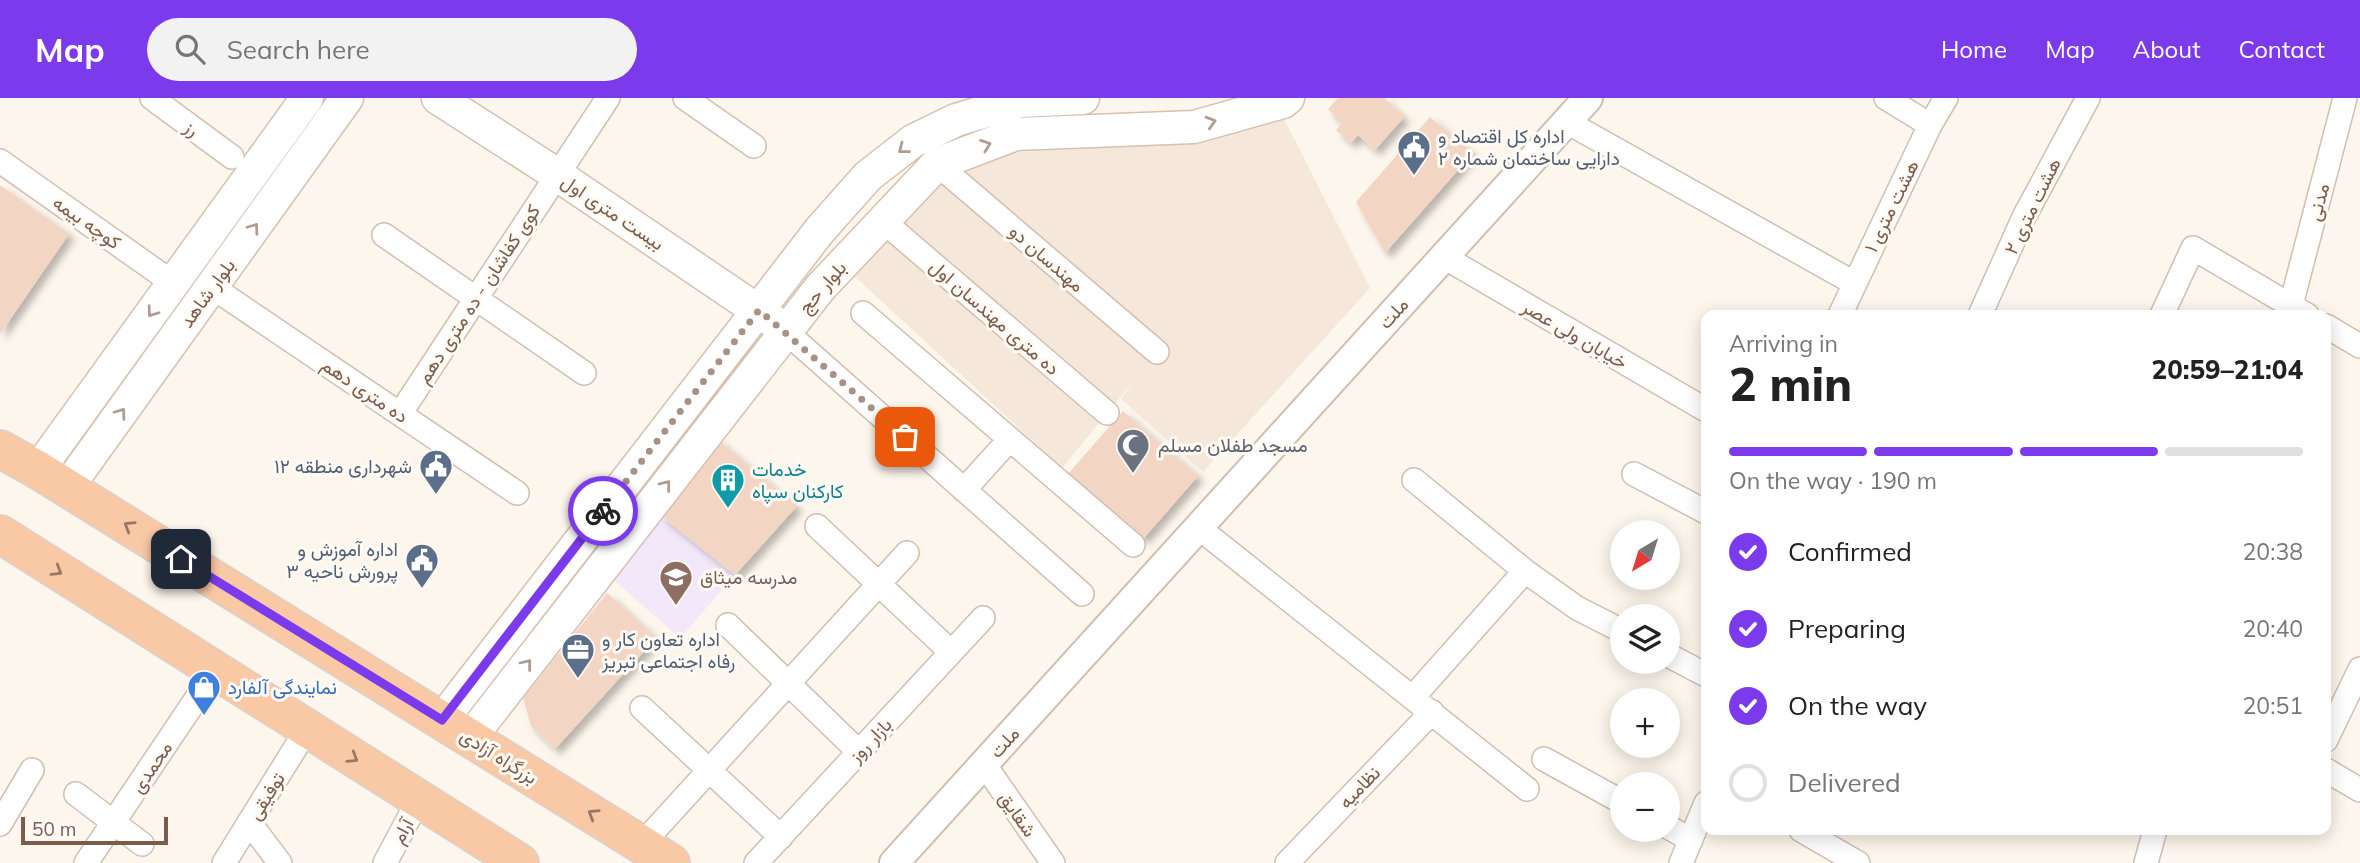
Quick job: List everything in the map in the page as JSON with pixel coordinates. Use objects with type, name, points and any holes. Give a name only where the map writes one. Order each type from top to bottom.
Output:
[{"type":"highway","name":"بزرگراه آزادی","points":[[2,449],[657,854]]},
{"type":"highway","points":[[6,540],[520,863]]},
{"type":"main road","name":"بلوار شاهد","points":[[52,479],[73,422],[307,98]]},
{"type":"main road","name":"بلوار شاهد","points":[[52,479],[102,440],[347,98]]},
{"type":"main road","name":"بیست متری اول","points":[[438,98],[556,173],[759,310],[785,331]]},
{"type":"main road","name":"بلوار حج","points":[[456,729],[471,683],[820,230],[868,176],[913,141],[956,120],[1020,101],[1083,98]]},
{"type":"main road","name":"بلوار حج","points":[[456,729],[499,700],[820,288],[937,163],[1016,134],[1194,127],[1283,102],[1288,98]]},
{"type":"main road","points":[[73,422],[102,440]]},
{"type":"main road","points":[[471,683],[499,700]]},
{"type":"street","name":"رز","points":[[152,98],[232,157]]},
{"type":"street","name":"کوی کفاشان - ده متری دهم","points":[[400,414],[556,173],[608,98]]},
{"type":"street","points":[[685,98],[754,146]]},
{"type":"street","name":"ملت","points":[[894,863],[1588,98]]},
{"type":"street","points":[[1886,98],[1930,125]]},
{"type":"street","name":"هشت متری ۱","points":[[1842,310],[1930,125],[1946,98]]},
{"type":"street","name":"هشت متری ۲","points":[[1982,310],[2024,218],[2088,98]]},
{"type":"street","name":"مدنی","points":[[2299,310],[2345,98]]},
{"type":"street","points":[[1567,121],[1854,283]]},
{"type":"street","name":"کوچه بیمه","points":[[0,161],[173,283]]},
{"type":"street","name":"مهندسان دو","points":[[937,163],[1157,352]]},
{"type":"street","name":"ده متری مهندسان اول","points":[[883,221],[1107,413]]},
{"type":"street","points":[[384,235],[584,373]]},
{"type":"street","points":[[2164,310],[2193,248],[2299,310]]},
{"type":"street","name":"خیابان ولی عصر","points":[[1444,257],[1701,407]]},
{"type":"street","name":"ده متری دهم","points":[[212,286],[517,493]]},
{"type":"street","points":[[863,313],[1133,545]]},
{"type":"street","points":[[2331,329],[2360,346]]},
{"type":"street","points":[[785,331],[1082,594]]},
{"type":"street","points":[[964,489],[1010,439]]},
{"type":"street","points":[[1634,474],[1701,509]]},
{"type":"street","points":[[1414,480],[1525,571],[1577,608],[1610,625]]},
{"type":"street","points":[[817,526],[951,652]]},
{"type":"street","points":[[1199,528],[1527,789]]},
{"type":"street","points":[[657,854],[709,770],[907,553]]},
{"type":"street","points":[[1413,696],[1525,571]]},
{"type":"street","name":"بازار روز","points":[[756,863],[983,618]]},
{"type":"street","points":[[728,625],[859,752]]},
{"type":"street","points":[[1680,661],[1701,672]]},
{"type":"street","points":[[2331,730],[2360,669]]},
{"type":"street","name":"محمدی","points":[[86,863],[215,671]]},
{"type":"street","points":[[642,708],[781,837]]},
{"type":"street","name":"نظامیه","points":[[1287,863],[1432,712]]},
{"type":"street","name":"توفیقی","points":[[224,863],[307,729]]},
{"type":"street","points":[[1544,759],[1610,795]]},
{"type":"street","name":"شقایق","points":[[984,764],[1053,863]]},
{"type":"street","points":[[0,824],[32,770]]},
{"type":"street","points":[[2331,773],[2360,790]]},
{"type":"street","points":[[76,794],[142,844]]},
{"type":"street","name":"آرام","points":[[385,863],[419,799]]},
{"type":"street","points":[[1681,863],[1701,815]]},
{"type":"street","points":[[249,822],[280,863]]},
{"type":"street","points":[[1680,834],[1691,840]]},
{"type":"street","points":[[1810,835],[1858,863]]},
{"type":"street","points":[[2146,863],[2154,835]]},
{"type":"shaded area","points":[[1283,117],[1370,288],[1203,472],[1121,399],[1136,378],[1062,468],[852,274],[924,192],[1000,153],[1184,143]]},
{"type":"shaded area","name":"مدرسه میثاق","points":[[660,515],[735,575],[680,638],[608,575]]},
{"type":"building","points":[[1338,98],[1386,98],[1404,117],[1375,150],[1358,135],[1351,143],[1336,130],[1342,123],[1328,109]]},
{"type":"building","name":"اداره کل اقتصاد و دارایی ساختمان شماره ۲","points":[[1430,117],[1473,153],[1385,253],[1356,202]]},
{"type":"building","points":[[0,185],[69,234],[0,334]]},
{"type":"building","name":"مسجد طفلان مسلم","points":[[1123,411],[1198,476],[1143,539],[1068,474]]},
{"type":"building","name":"خدمات کارکنان سپاه","points":[[716,438],[797,506],[735,575],[660,515]]},
{"type":"building","name":"اداره تعاون کار و رفاه اجتماعی تبریز","points":[[607,593],[656,638],[555,749],[531,726],[523,698]]},
{"type":"way so far","points":[[603,511],[759,310],[905,437]]},
{"type":"place","name":"اداره کل اقتصاد و دارایی ساختمان شماره ۲","points":[[1414,177]]},
{"type":"place","name":"مسجد طفلان مسلم","points":[[1133,475]]},
{"type":"place","name":"شهرداری منطقه ۱۲","points":[[436,496]]},
{"type":"place","name":"خدمات کارکنان سپاه","points":[[728,510]]},
{"type":"place","name":"اداره آموزش و پرورش ناحیه ۳","points":[[422,590]]},
{"type":"place","name":"مدرسه میثاق","points":[[676,607]]},
{"type":"place","name":"اداره تعاون کار و رفاه اجتماعی تبریز","points":[[578,680]]},
{"type":"place","name":"نمایندگی آلفارد","points":[[204,717]]},
{"type":"route","points":[[181,559],[442,720],[603,511]]}]
